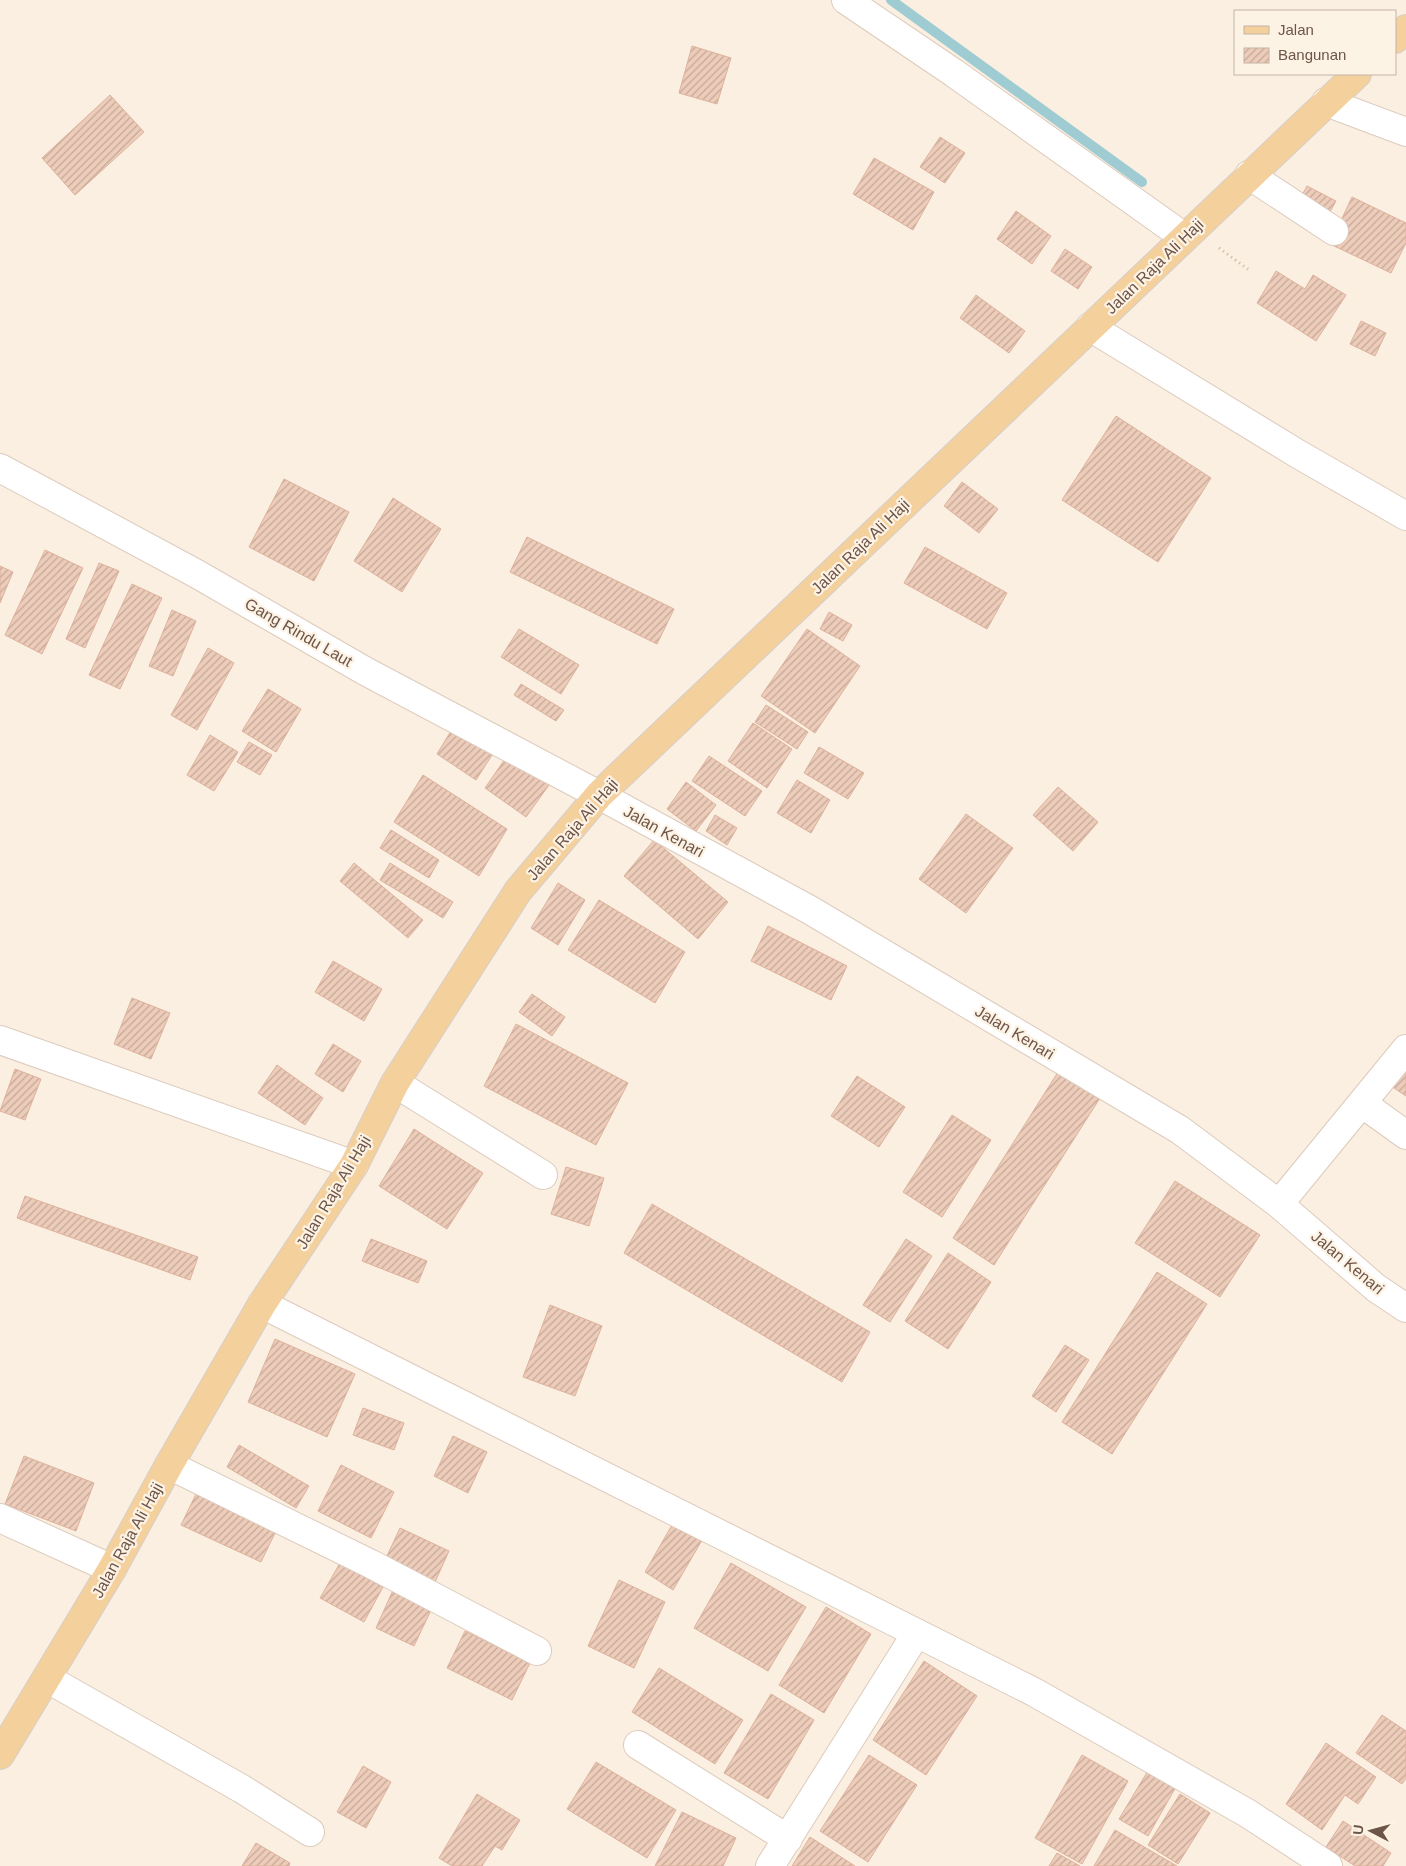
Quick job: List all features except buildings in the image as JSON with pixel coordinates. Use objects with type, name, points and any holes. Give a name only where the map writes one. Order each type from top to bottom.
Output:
[{"type":"main road","points":[[1396,38],[1406,29]]},
{"type":"main road","name":"Jalan Raja Ali Haji","points":[[0,1755],[48,1679],[112,1569],[169,1465],[262,1304],[354,1165],[395,1083],[518,891],[599,795],[1356,75]]},
{"type":"street","points":[[846,0],[1189,233]]},
{"type":"street","points":[[1326,102],[1406,132]]},
{"type":"street","points":[[1249,175],[1334,231]]},
{"type":"street","points":[[1090,327],[1298,454],[1406,516]]},
{"type":"street","name":"Gang Rindu Laut","points":[[0,468],[198,574],[366,671],[599,795]]},
{"type":"street","name":"Jalan Kenari","points":[[599,795],[810,910],[1180,1130],[1280,1204],[1376,1288],[1406,1308]]},
{"type":"street","points":[[0,1040],[354,1165]]},
{"type":"street","points":[[1280,1204],[1406,1050]]},
{"type":"street","points":[[395,1083],[543,1175]]},
{"type":"street","points":[[1363,1104],[1406,1135]]},
{"type":"street","points":[[262,1304],[1059,1707],[1247,1813],[1328,1866]]},
{"type":"street","points":[[169,1465],[371,1564],[537,1651]]},
{"type":"street","points":[[0,1518],[112,1569]]},
{"type":"street","points":[[770,1866],[916,1634]]},
{"type":"street","points":[[48,1679],[242,1789],[310,1832]]},
{"type":"street","points":[[638,1745],[788,1839]]},
{"type":"path","points":[[1189,233],[1249,270]]},
{"type":"waterway","points":[[891,0],[1142,182]]}]
